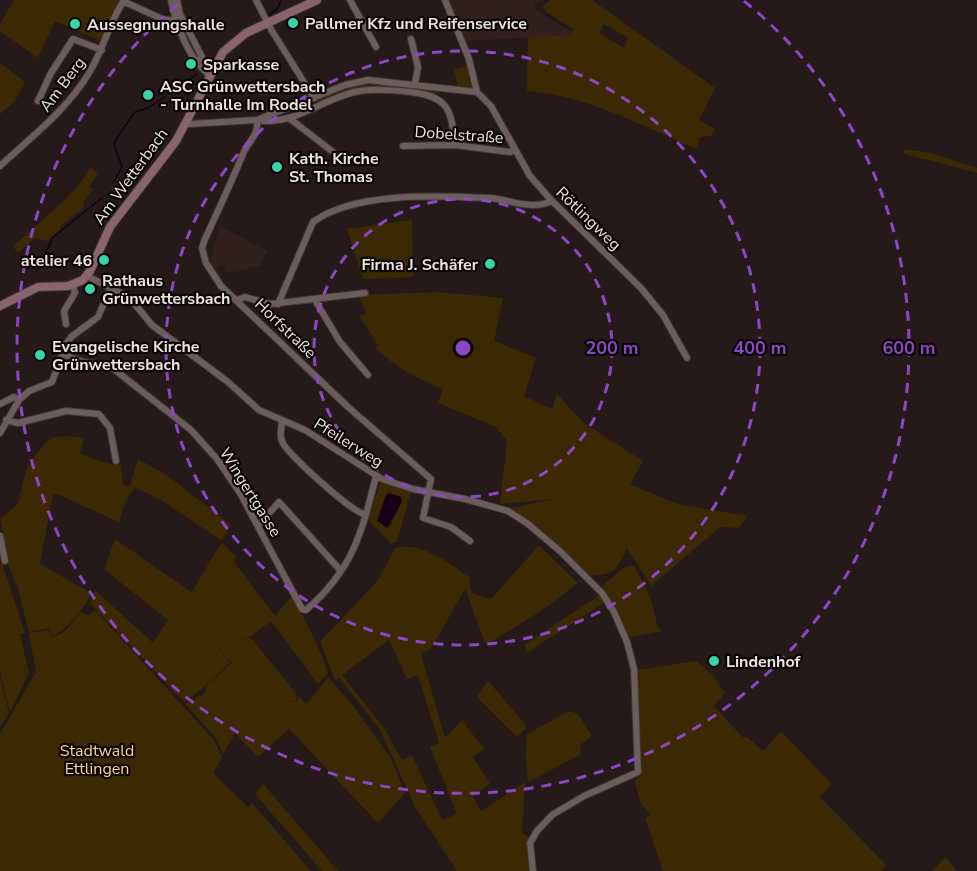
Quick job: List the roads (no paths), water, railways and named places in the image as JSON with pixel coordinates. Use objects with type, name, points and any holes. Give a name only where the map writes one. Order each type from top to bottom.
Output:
[{"type":"main road","name":"Am Wetterbach","points":[[87,276],[107,232],[161,162],[230,44],[242,35],[317,0]]},
{"type":"main road","points":[[0,306],[38,287],[74,285],[87,276]]},
{"type":"street","points":[[171,0],[176,21],[197,62],[210,75]]},
{"type":"street","points":[[177,0],[180,14],[202,57],[197,62]]},
{"type":"street","points":[[256,0],[268,24],[314,98]]},
{"type":"street","points":[[350,0],[376,47]]},
{"type":"street","points":[[186,122],[190,124],[259,120],[345,85],[368,80],[477,92],[469,59],[445,0]]},
{"type":"street","points":[[123,1],[165,21],[176,21]]},
{"type":"street","name":"Am Berg","points":[[0,166],[62,110],[83,83],[102,50],[123,1]]},
{"type":"street","points":[[38,101],[51,73],[74,39],[102,50]]},
{"type":"street","points":[[411,39],[418,68],[415,84]]},
{"type":"street","points":[[259,120],[266,122],[289,118],[364,90],[428,94],[438,98],[450,113],[455,145]]},
{"type":"street","name":"Rötlingweg","points":[[477,92],[491,106],[530,176],[552,201],[641,288],[663,315],[687,358]]},
{"type":"street","points":[[289,118],[333,152]]},
{"type":"street","name":"Horfstraße","points":[[259,120],[256,134],[243,154],[237,174],[202,248],[206,263],[215,279],[341,401],[431,479],[429,493]]},
{"type":"street","name":"Dobelstraße","points":[[403,146],[455,145],[510,152],[514,150]]},
{"type":"street","points":[[278,303],[313,222],[339,210],[399,199],[491,198],[530,205],[552,201]]},
{"type":"street","name":"Pfeilerweg","points":[[87,276],[129,297],[152,325],[228,382],[259,410],[282,422],[305,430],[376,476],[429,493],[465,499],[508,512],[546,539],[602,593],[614,612],[627,642],[634,669],[638,772],[584,796],[552,815],[537,831],[530,843],[533,871]]},
{"type":"street","points":[[66,324],[64,311],[75,293],[74,285]]},
{"type":"street","points":[[0,433],[19,400],[29,391],[52,382],[71,336],[98,317],[111,287]]},
{"type":"street","points":[[237,300],[245,297],[264,304],[365,293]]},
{"type":"street","points":[[315,300],[340,342],[368,375]]},
{"type":"street","name":"Wingertgasse","points":[[63,354],[82,362],[110,366],[181,420],[217,459],[259,525],[304,610],[321,597],[341,571]]},
{"type":"street","points":[[0,404],[14,397],[19,400]]},
{"type":"street","points":[[6,420],[18,423],[66,411],[99,414],[110,428],[116,461]]},
{"type":"street","points":[[282,422],[280,432],[285,446],[337,496],[366,515]]},
{"type":"street","points":[[259,525],[279,502],[341,571],[362,531],[376,476]]},
{"type":"street","points":[[429,493],[423,518],[451,527],[470,541]]},
{"type":"street","points":[[0,536],[5,561]]},
{"type":"waterway","points":[[268,16],[278,8],[281,0]]},
{"type":"waterway","points":[[113,183],[122,167],[114,145],[135,112],[148,108],[197,74]]},
{"type":"waterway","points":[[37,271],[53,237],[102,198]]},
{"type":"place","name":"Pallmer Kfz und Reifenservice","points":[[293,23]]},
{"type":"place","name":"Aussegnungshalle","points":[[75,24]]},
{"type":"place","name":"Sparkasse","points":[[191,64]]},
{"type":"place","name":"ASC Grünwettersbach - Turnhalle Im Rodel","points":[[148,95]]},
{"type":"place","name":"Kath. Kirche St. Thomas","points":[[277,167]]},
{"type":"place","name":"atelier 46","points":[[104,260]]},
{"type":"place","name":"Firma J. Schäfer","points":[[490,264]]},
{"type":"place","name":"Rathaus Grünwettersbach","points":[[90,289]]},
{"type":"place","name":"Evangelische Kirche Grünwettersbach","points":[[40,355]]},
{"type":"place","name":"Lindenhof","points":[[714,661]]},
{"type":"park label","name":"Stadtwald Ettlingen","points":[[97,759]]}]
